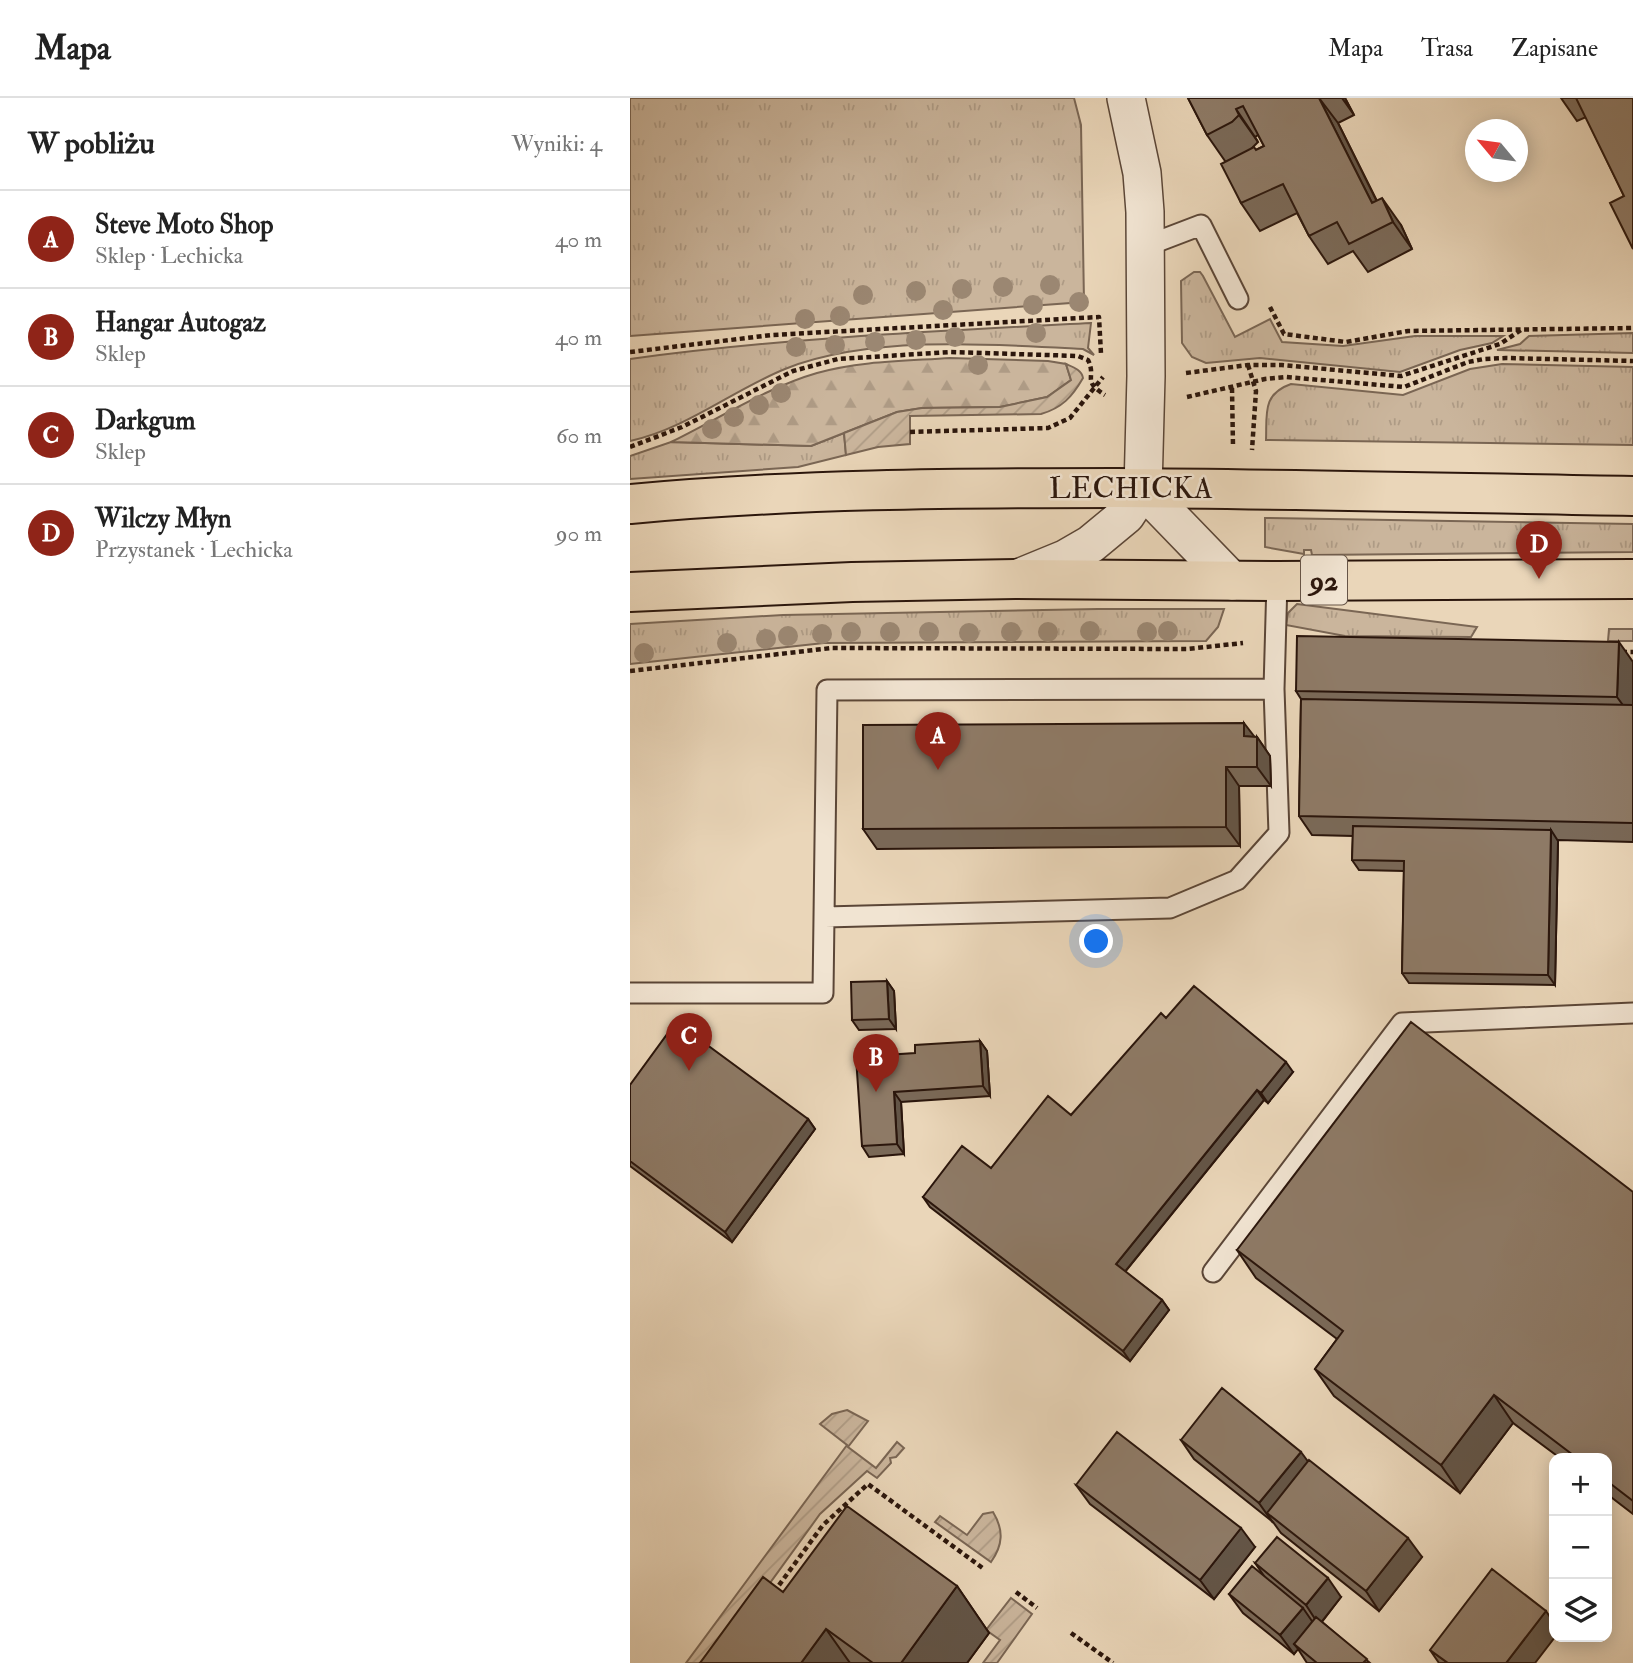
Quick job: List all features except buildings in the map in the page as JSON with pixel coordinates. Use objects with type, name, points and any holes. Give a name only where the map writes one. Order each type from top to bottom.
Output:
[{"type":"main road","name":"LECHICKA","points":[[630,504],[853,491],[971,488],[1633,496]]},
{"type":"main road","name":"92","points":[[630,592],[810,583],[1015,579],[1277,582],[1633,579]]},
{"type":"street","points":[[1015,579],[1065,559],[1091,544],[1126,515],[1143,489],[1146,246],[1142,173],[1126,98]]},
{"type":"street","points":[[1143,489],[1232,581]]},
{"type":"lane","points":[[1146,246],[1200,225],[1238,299]]},
{"type":"lane","points":[[825,917],[1170,908],[1237,880],[1279,833],[1274,689],[1277,582]]},
{"type":"lane","points":[[630,993],[823,993],[827,690],[1274,689]]},
{"type":"lane","points":[[1213,1272],[1402,1023],[1633,1013]]},
{"type":"path","points":[[1238,299],[1261,288],[1284,334],[1346,342],[1408,331],[1633,328]]},
{"type":"path","points":[[630,352],[772,335],[1099,317],[1102,377],[1070,418],[1048,428],[910,432]]},
{"type":"path","points":[[630,447],[682,427],[793,371],[838,359],[951,352],[1078,356],[1088,360],[1091,365],[1090,383],[1094,389],[1108,397],[1146,387],[1174,375],[1248,365],[1282,365],[1401,376],[1500,344],[1521,330]]},
{"type":"path","points":[[1102,377],[1184,397],[1286,377],[1404,387],[1468,362],[1506,358],[1633,360]]},
{"type":"path","points":[[630,671],[832,648],[1187,649],[1265,640],[1276,634]]},
{"type":"path","points":[[1619,652],[1633,652]]},
{"type":"path","points":[[768,1599],[823,1525],[867,1484],[984,1569]]},
{"type":"path","points":[[1016,1592],[1037,1608]]},
{"type":"path","points":[[1071,1633],[1110,1662]]},
{"type":"green space","points":[[630,98],[1074,98],[1081,125],[1084,302],[630,336]]},
{"type":"green space","points":[[1194,272],[1200,272],[1203,276],[1235,337],[1270,319],[1282,342],[1343,346],[1415,336],[1503,336],[1492,343],[1460,350],[1400,372],[1260,358],[1206,363],[1192,357],[1182,343],[1181,281]]},
{"type":"green space","points":[[1091,323],[1088,348],[1094,355],[1083,349],[932,344],[892,346],[818,358],[766,378],[671,428],[630,441],[630,359],[802,340]]},
{"type":"green space","points":[[1633,333],[1633,353],[1497,350],[1520,344],[1529,336]]},
{"type":"green space","points":[[950,358],[1066,364],[1071,380],[1047,397],[1000,407],[922,408],[897,412],[811,446],[671,442],[762,395],[817,373],[866,364]]},
{"type":"green space","points":[[1066,364],[1079,371],[1083,378],[1066,401],[1048,412],[910,416],[910,444],[878,447],[846,455],[844,433],[897,412],[922,408],[1000,407],[1047,397],[1071,380]]},
{"type":"green space","points":[[1502,364],[1633,367],[1633,445],[1266,440],[1267,413],[1271,399],[1275,393],[1291,384],[1403,395],[1470,369]]},
{"type":"green space","points":[[844,433],[846,455],[798,467],[630,479],[630,456],[671,442],[811,446]]},
{"type":"green space","points":[[1265,518],[1633,524],[1633,552],[1312,555],[1311,550],[1304,550],[1304,554],[1265,547]]},
{"type":"green space","points":[[1297,604],[1477,627],[1471,637],[1345,636],[1286,625],[1288,613]]},
{"type":"green space","points":[[1224,609],[1218,627],[1206,641],[824,643],[630,664],[630,624],[783,615]]},
{"type":"green space","points":[[1609,629],[1633,629],[1633,641],[1608,641]]},
{"type":"green space","points":[[847,1410],[868,1421],[848,1447],[876,1468],[897,1442],[904,1448],[896,1457],[890,1458],[891,1463],[877,1478],[867,1471],[820,1514],[712,1663],[686,1663],[847,1445],[820,1424],[832,1414]]},
{"type":"green space","points":[[993,1512],[1001,1537],[991,1562],[935,1522],[940,1516],[967,1535],[983,1514]]},
{"type":"green space","points":[[1011,1598],[1032,1614],[997,1663],[983,1663],[1000,1640],[986,1630]]},
{"type":"place","name":"Wilczy Młyn","points":[[1539,579]]},
{"type":"place","name":"Steve Moto Shop","points":[[938,770]]},
{"type":"place","name":"Darkgum","points":[[689,1071]]},
{"type":"place","name":"Hangar Autogaz","points":[[876,1092]]}]
